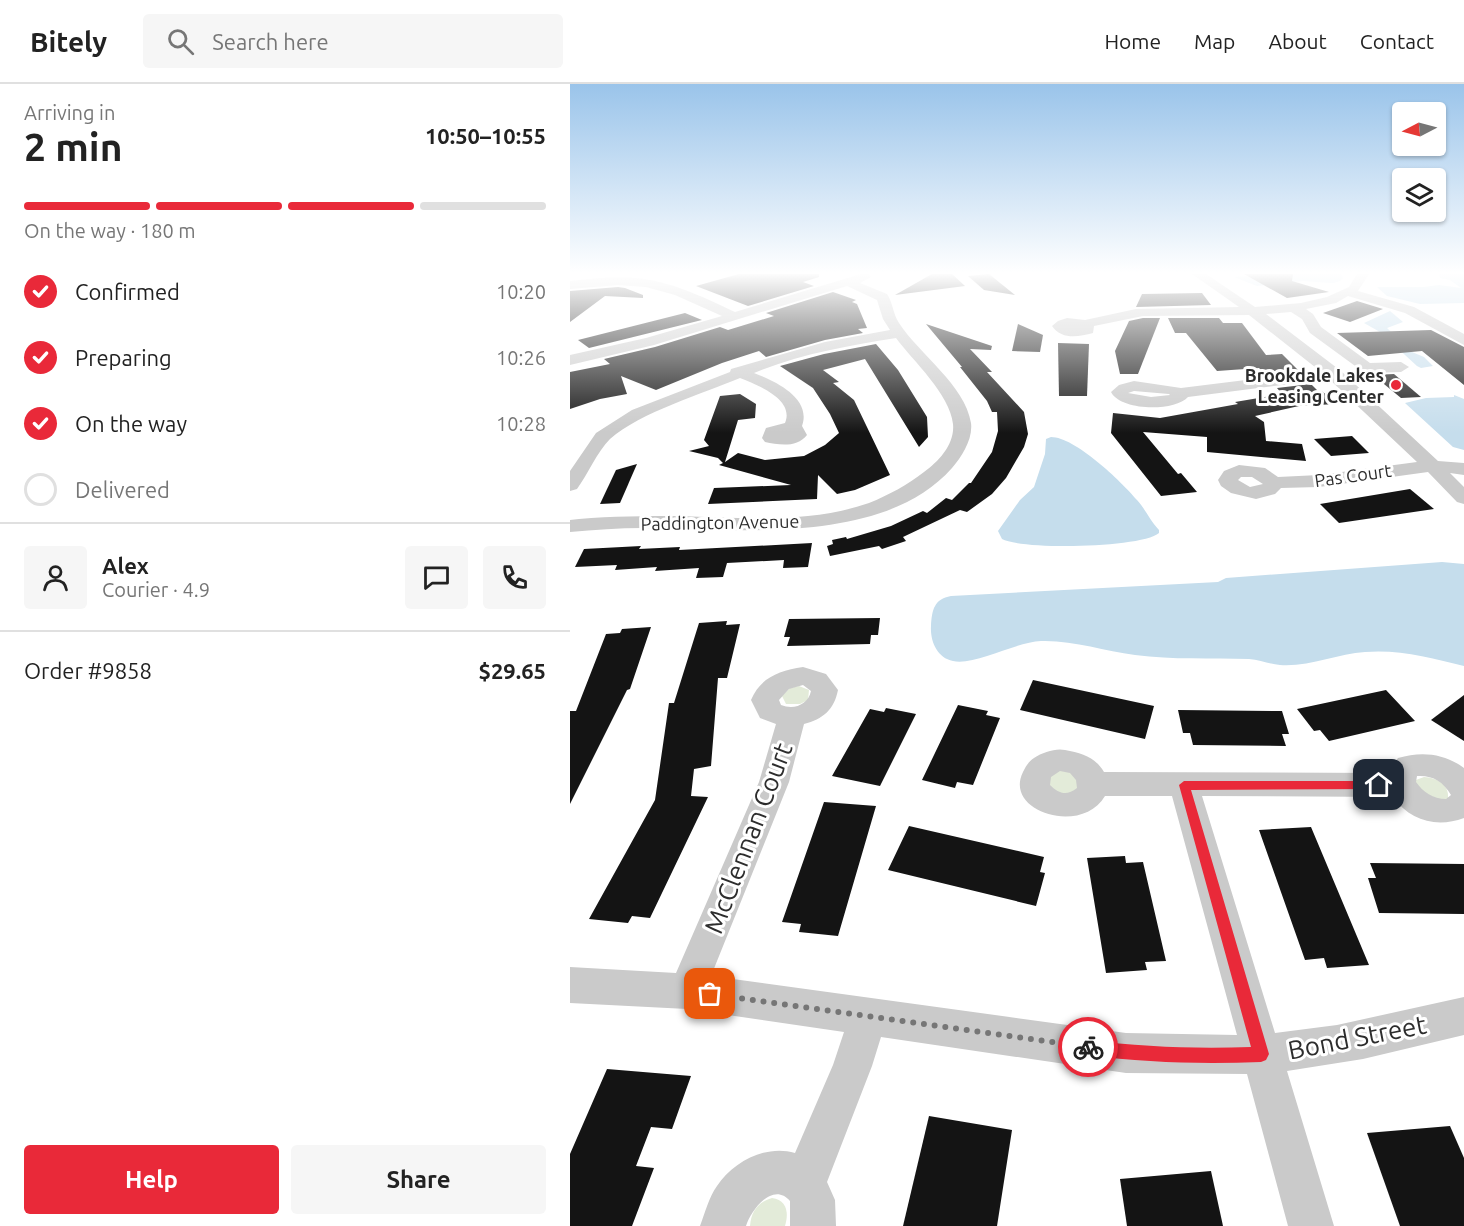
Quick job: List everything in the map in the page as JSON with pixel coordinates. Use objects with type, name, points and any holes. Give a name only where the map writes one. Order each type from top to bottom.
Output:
[{"type":"street","points":[[570,360],[627,348],[696,327]]},
{"type":"street","name":"Paddington Avenue","points":[[570,526],[642,522],[734,525],[816,520],[866,510],[889,501],[922,483],[952,456],[962,435],[962,425],[958,410],[915,350],[895,327]]},
{"type":"street","points":[[1275,327],[1335,374],[1464,498]]},
{"type":"street","points":[[1314,327],[1367,369],[1401,367]]},
{"type":"street","points":[[1444,327],[1464,341]]},
{"type":"street","points":[[570,485],[595,446],[614,428],[645,410],[737,372],[812,349],[899,333]]},
{"type":"street","points":[[737,372],[773,386],[785,396],[795,414],[795,423],[792,428]]},
{"type":"street","points":[[1179,393],[1270,380],[1335,374]]},
{"type":"street","points":[[1433,466],[1449,461],[1464,461]]},
{"type":"street","points":[[1433,466],[1464,469]]},
{"type":"street","name":"Pas Court","points":[[1273,483],[1319,481],[1379,471],[1433,466]]},
{"type":"street","name":"McClennan Court","points":[[687,991],[774,782],[792,717]]},
{"type":"street","points":[[1464,791],[1447,771],[1426,764],[1407,766],[1399,777],[1400,785],[1412,800],[1433,810],[1453,810],[1464,801]]},
{"type":"street","points":[[1093,784],[1400,785]]},
{"type":"street","points":[[1184,785],[1311,1226]]},
{"type":"street","name":"Bond Street","points":[[570,986],[687,991],[1126,1053],[1194,1056],[1261,1054],[1348,1042],[1464,1016]]},
{"type":"street","points":[[805,1182],[852,1066],[868,1016]]},
{"type":"street","points":[[723,1226],[729,1206],[739,1191],[752,1179],[766,1172],[781,1170],[794,1174],[805,1182],[813,1195],[815,1211],[813,1226]]},
{"type":"green space","points":[[799,686],[809,690],[808,700],[800,704],[786,704],[782,696],[790,688]]},
{"type":"green space","points":[[1066,769],[1079,779],[1076,793],[1054,796],[1046,777],[1049,773]]},
{"type":"green space","points":[[1424,777],[1444,785],[1448,798],[1441,802],[1414,788],[1416,780]]},
{"type":"green space","points":[[772,1198],[781,1201],[786,1208],[785,1226],[750,1226],[756,1208]]},
{"type":"water","points":[[1372,327],[1389,327],[1387,328],[1412,352],[1424,357],[1433,366],[1421,368],[1417,366],[1380,332]]},
{"type":"water","points":[[1454,395],[1464,399],[1464,450],[1453,447],[1405,403],[1426,398],[1454,397]]},
{"type":"water","points":[[1051,437],[1072,444],[1097,461],[1130,492],[1159,533],[1130,542],[1082,546],[1033,545],[1002,539],[998,531],[1020,500],[1034,487],[1045,454],[1046,439]]},
{"type":"water","points":[[1442,562],[1464,564],[1464,666],[1415,655],[1377,651],[1354,653],[1302,664],[1280,665],[1249,659],[1149,657],[1053,641],[1031,642],[962,662],[947,659],[939,653],[931,632],[931,620],[935,606],[945,597],[951,596],[1218,582],[1226,578]]},
{"type":"building","points":[[628,327],[673,327],[589,348],[578,340]]},
{"type":"building","points":[[719,327],[728,330],[737,327],[867,328],[858,329],[863,333],[825,340],[766,357],[759,351],[722,363],[656,390],[621,376],[627,394],[600,399],[570,409],[570,372],[610,364],[604,359],[655,347]]},
{"type":"building","points":[[929,327],[936,327],[992,346],[991,350],[970,349],[992,372],[987,372],[1024,412],[1028,434],[1024,447],[1006,478],[992,494],[967,512],[960,510],[903,537],[906,541],[882,549],[879,546],[830,556],[827,546],[833,544],[832,540],[846,537],[847,539],[891,526],[923,511],[927,513],[946,498],[952,500],[971,483],[992,452],[998,431],[997,412],[992,412],[987,401],[960,367],[962,367]]},
{"type":"building","points":[[1017,327],[1025,327],[1043,335],[1040,352],[1012,351]]},
{"type":"building","points":[[1126,327],[1156,327],[1138,374],[1120,374],[1115,351]]},
{"type":"building","points":[[1172,327],[1245,327],[1266,355],[1282,354],[1299,371],[1266,375],[1259,368],[1217,371],[1186,333],[1175,333]]},
{"type":"building","points":[[1431,330],[1464,347],[1464,385],[1422,351],[1368,356],[1337,333]]},
{"type":"building","points":[[1058,343],[1089,344],[1087,396],[1059,396]]},
{"type":"building","points":[[876,344],[898,370],[927,417],[928,437],[919,447],[865,359],[823,370],[839,382],[833,383],[854,400],[890,475],[855,490],[837,494],[818,475],[817,499],[708,504],[714,488],[791,485],[719,465],[723,463],[718,458],[689,451],[709,446],[704,440],[720,396],[740,394],[756,404],[755,418],[738,420],[725,462],[738,453],[765,460],[804,456],[825,445],[839,433],[813,388],[780,366],[824,354]]},
{"type":"building","name":"Brookdale Lakes Leasing Center","points":[[1394,374],[1421,397],[1401,398],[1373,375]]},
{"type":"building","points":[[1311,384],[1336,404],[1299,406],[1255,416],[1264,422],[1266,441],[1302,444],[1306,461],[1207,452],[1207,437],[1143,432],[1178,474],[1181,473],[1197,492],[1161,496],[1111,433],[1113,413],[1160,418],[1282,394],[1277,388]]},
{"type":"building","points":[[1352,436],[1369,453],[1331,456],[1314,439]]},
{"type":"building","points":[[637,464],[620,503],[600,504],[616,470]]},
{"type":"building","points":[[1410,489],[1434,509],[1339,523],[1320,504]]},
{"type":"building","points":[[812,543],[808,567],[783,568],[784,560],[727,563],[723,577],[696,578],[699,568],[655,571],[657,567],[615,570],[617,565],[575,567],[584,549],[641,546],[639,549],[680,547],[679,550]]},
{"type":"building","points":[[880,618],[878,635],[871,635],[870,644],[787,646],[790,637],[784,637],[789,619]]},
{"type":"building","points":[[727,621],[726,625],[740,624],[727,678],[718,678],[711,766],[694,769],[691,796],[708,797],[650,918],[632,916],[628,923],[589,919],[655,800],[669,703],[674,703],[699,623]]},
{"type":"building","points":[[651,627],[630,689],[627,690],[570,804],[570,711],[576,711],[606,634],[620,633],[622,629]]},
{"type":"building","points":[[1033,680],[1154,706],[1145,739],[1020,710]]},
{"type":"building","points":[[1386,690],[1415,721],[1329,741],[1320,730],[1314,731],[1297,709]]},
{"type":"building","points":[[1464,695],[1464,741],[1431,720]]},
{"type":"building","points":[[958,705],[988,711],[986,715],[1000,718],[973,785],[957,782],[955,788],[922,780]]},
{"type":"building","points":[[886,708],[916,714],[880,786],[832,776],[870,709],[884,712]]},
{"type":"building","points":[[1178,710],[1282,711],[1289,734],[1282,734],[1286,746],[1193,745],[1190,733],[1183,733]]},
{"type":"building","points":[[824,802],[876,806],[838,936],[799,932],[801,924],[782,922]]},
{"type":"building","points":[[909,826],[1044,857],[1040,872],[1045,873],[1036,906],[888,870]]},
{"type":"building","points":[[1311,827],[1369,965],[1327,968],[1324,958],[1305,960],[1259,830]]},
{"type":"building","points":[[1125,856],[1126,863],[1143,862],[1166,961],[1145,962],[1147,970],[1106,973],[1087,858]]},
{"type":"building","points":[[1370,863],[1464,864],[1464,914],[1379,913],[1368,878],[1376,878]]},
{"type":"building","points":[[607,1069],[691,1076],[672,1129],[651,1127],[636,1166],[654,1168],[632,1226],[570,1226],[570,1154]]},
{"type":"building","points":[[929,1116],[1012,1130],[997,1226],[903,1226]]},
{"type":"building","points":[[1450,1126],[1464,1158],[1464,1226],[1400,1226],[1367,1133]]},
{"type":"building","points":[[1211,1171],[1223,1226],[1127,1226],[1120,1179]]},
{"type":"way so far","points":[[710,994],[1088,1047]]},
{"type":"place","name":"Brookdale Lakes Leasing Center","points":[[1396,385]]},
{"type":"route","points":[[1088,1047],[1126,1053],[1194,1056],[1261,1054],[1184,785],[1379,785]]}]
